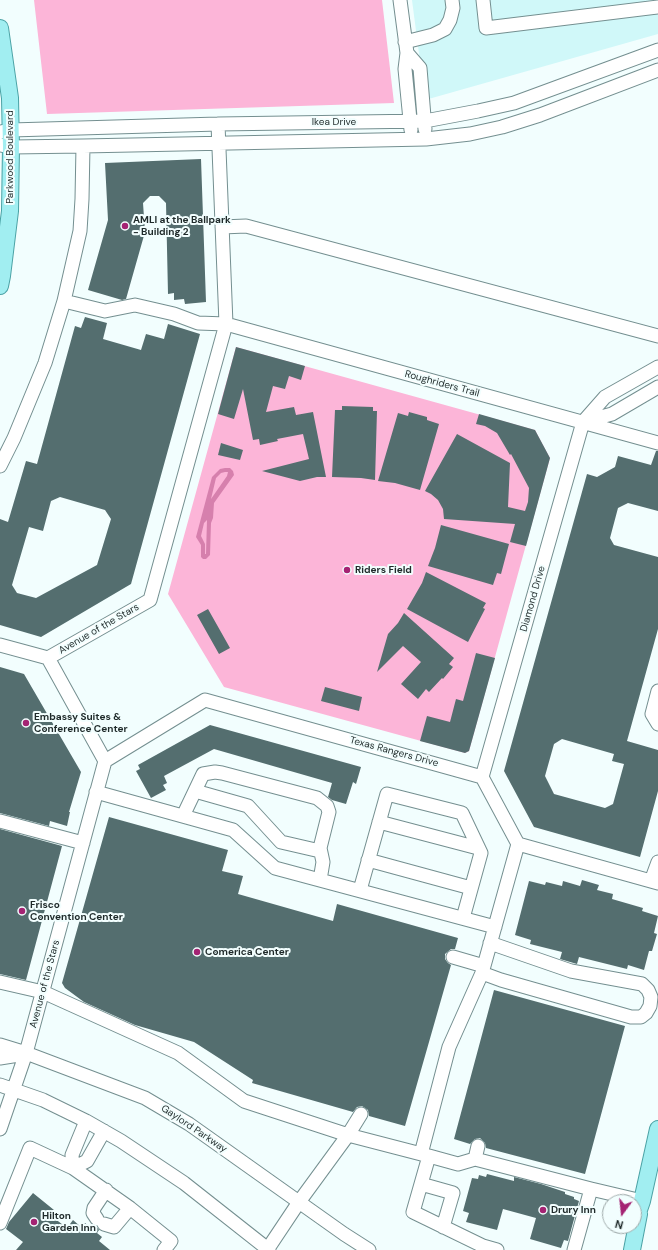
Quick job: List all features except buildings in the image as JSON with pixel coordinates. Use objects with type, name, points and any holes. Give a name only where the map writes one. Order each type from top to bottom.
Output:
[{"type":"main road","name":"Parkwood Boulevard","points":[[0,28],[10,98],[5,131],[10,211],[0,286]]},
{"type":"main road","points":[[642,1201],[658,1129]]},
{"type":"main road","points":[[625,1250],[631,1234]]},
{"type":"main road","points":[[632,1250],[635,1234]]},
{"type":"street","points":[[400,0],[406,47],[405,69],[412,140]]},
{"type":"street","points":[[406,47],[445,29],[450,20],[453,8],[452,0]]},
{"type":"street","points":[[483,0],[486,28],[658,8]]},
{"type":"street","points":[[406,47],[420,68],[426,140]]},
{"type":"street","name":"Ikea Drive","points":[[5,131],[218,124],[425,121],[514,103],[658,50]]},
{"type":"street","name":"Ikea Drive","points":[[6,146],[426,140],[470,134],[502,127],[547,112],[658,70]]},
{"type":"street","name":"Avenue of the Stars","points":[[0,1129],[26,1053],[104,761],[48,658],[150,600],[226,324],[218,124]]},
{"type":"street","points":[[0,466],[14,438],[45,363],[64,301],[80,231],[83,146]]},
{"type":"street","points":[[222,227],[246,226],[658,336]]},
{"type":"street","name":"Roughriders Trail","points":[[64,301],[105,311],[135,306],[174,314],[198,323],[226,324],[658,444]]},
{"type":"street","points":[[583,422],[605,397],[658,367]]},
{"type":"street","points":[[583,422],[612,414],[658,387]]},
{"type":"street","name":"Diamond Drive","points":[[482,777],[583,422]]},
{"type":"street","points":[[0,645],[48,658]]},
{"type":"street","points":[[658,691],[652,714],[658,724]]},
{"type":"street","name":"Texas Rangers Drive","points":[[104,761],[204,700],[482,777]]},
{"type":"street","points":[[183,816],[203,774],[214,772],[317,798],[327,806],[328,812],[320,848],[323,862],[320,880]]},
{"type":"street","points":[[482,777],[518,844],[483,969],[449,1047],[425,1155],[421,1184],[413,1212],[483,1246],[497,1250]]},
{"type":"street","points":[[195,791],[248,806],[281,842],[320,851]]},
{"type":"street","points":[[96,792],[233,830],[275,868],[495,927]]},
{"type":"street","points":[[360,890],[387,794],[455,811],[462,813],[481,853],[463,918]]},
{"type":"street","points":[[0,821],[83,843]]},
{"type":"street","points":[[379,822],[478,848]]},
{"type":"street","points":[[518,844],[655,882],[658,862]]},
{"type":"street","points":[[368,860],[471,888]]},
{"type":"street","points":[[453,957],[483,969],[501,980],[631,1017],[641,1017],[646,1013],[650,1006],[651,998],[648,990],[642,984],[571,971],[490,943]]},
{"type":"street","points":[[0,982],[43,992],[178,1052],[244,1101],[348,1135],[458,1164],[475,1159],[612,1194]]},
{"type":"street","name":"Gaylord Parkway","points":[[0,1045],[26,1053],[145,1098],[189,1124],[369,1250]]},
{"type":"street","points":[[0,1058],[26,1053]]},
{"type":"street","points":[[0,1085],[43,1100],[86,1121],[121,1141],[184,1183],[268,1250],[299,1202],[348,1135],[361,1114]]},
{"type":"street","points":[[74,1168],[72,1155],[86,1121]]},
{"type":"street","points":[[74,1168],[87,1161],[104,1131]]},
{"type":"street","points":[[475,1159],[478,1146]]},
{"type":"street","points":[[0,1223],[30,1148],[74,1168],[130,1208],[171,1241],[164,1250]]},
{"type":"street","points":[[421,1184],[453,1194],[443,1227]]},
{"type":"street","points":[[574,1250],[591,1189]]},
{"type":"street","points":[[106,1190],[94,1208],[93,1213],[101,1221],[114,1227],[130,1208]]},
{"type":"shaded area","points":[[34,0],[382,0],[394,103],[47,114]]},
{"type":"shaded area","points":[[412,0],[658,0],[658,34],[425,100]]},
{"type":"shaded area","name":"Riders Field","points":[[236,347],[535,430],[550,458],[469,751],[465,753],[224,687],[168,594]]},
{"type":"shaded area","points":[[230,468],[234,475],[214,503],[213,518],[211,523],[210,555],[206,559],[203,559],[201,557],[201,545],[196,537],[212,477],[220,469]],"holes":[[[228,472],[227,476],[211,499],[216,478],[221,473]],[[207,520],[206,554],[205,554],[205,544],[201,536],[204,523]]]},
{"type":"place","name":"AMLI at the Ballpark - Building 2","points":[[125,226]]},
{"type":"place","name":"Riders Field","points":[[347,570]]},
{"type":"place","name":"Embassy Suites & Conference Center","points":[[26,723]]},
{"type":"place","name":"Frisco Convention Center","points":[[22,911]]},
{"type":"place","name":"Comerica Center","points":[[197,952]]},
{"type":"place","name":"Drury Inn","points":[[543,1210]]},
{"type":"place","name":"Hilton Garden Inn","points":[[34,1222]]}]
